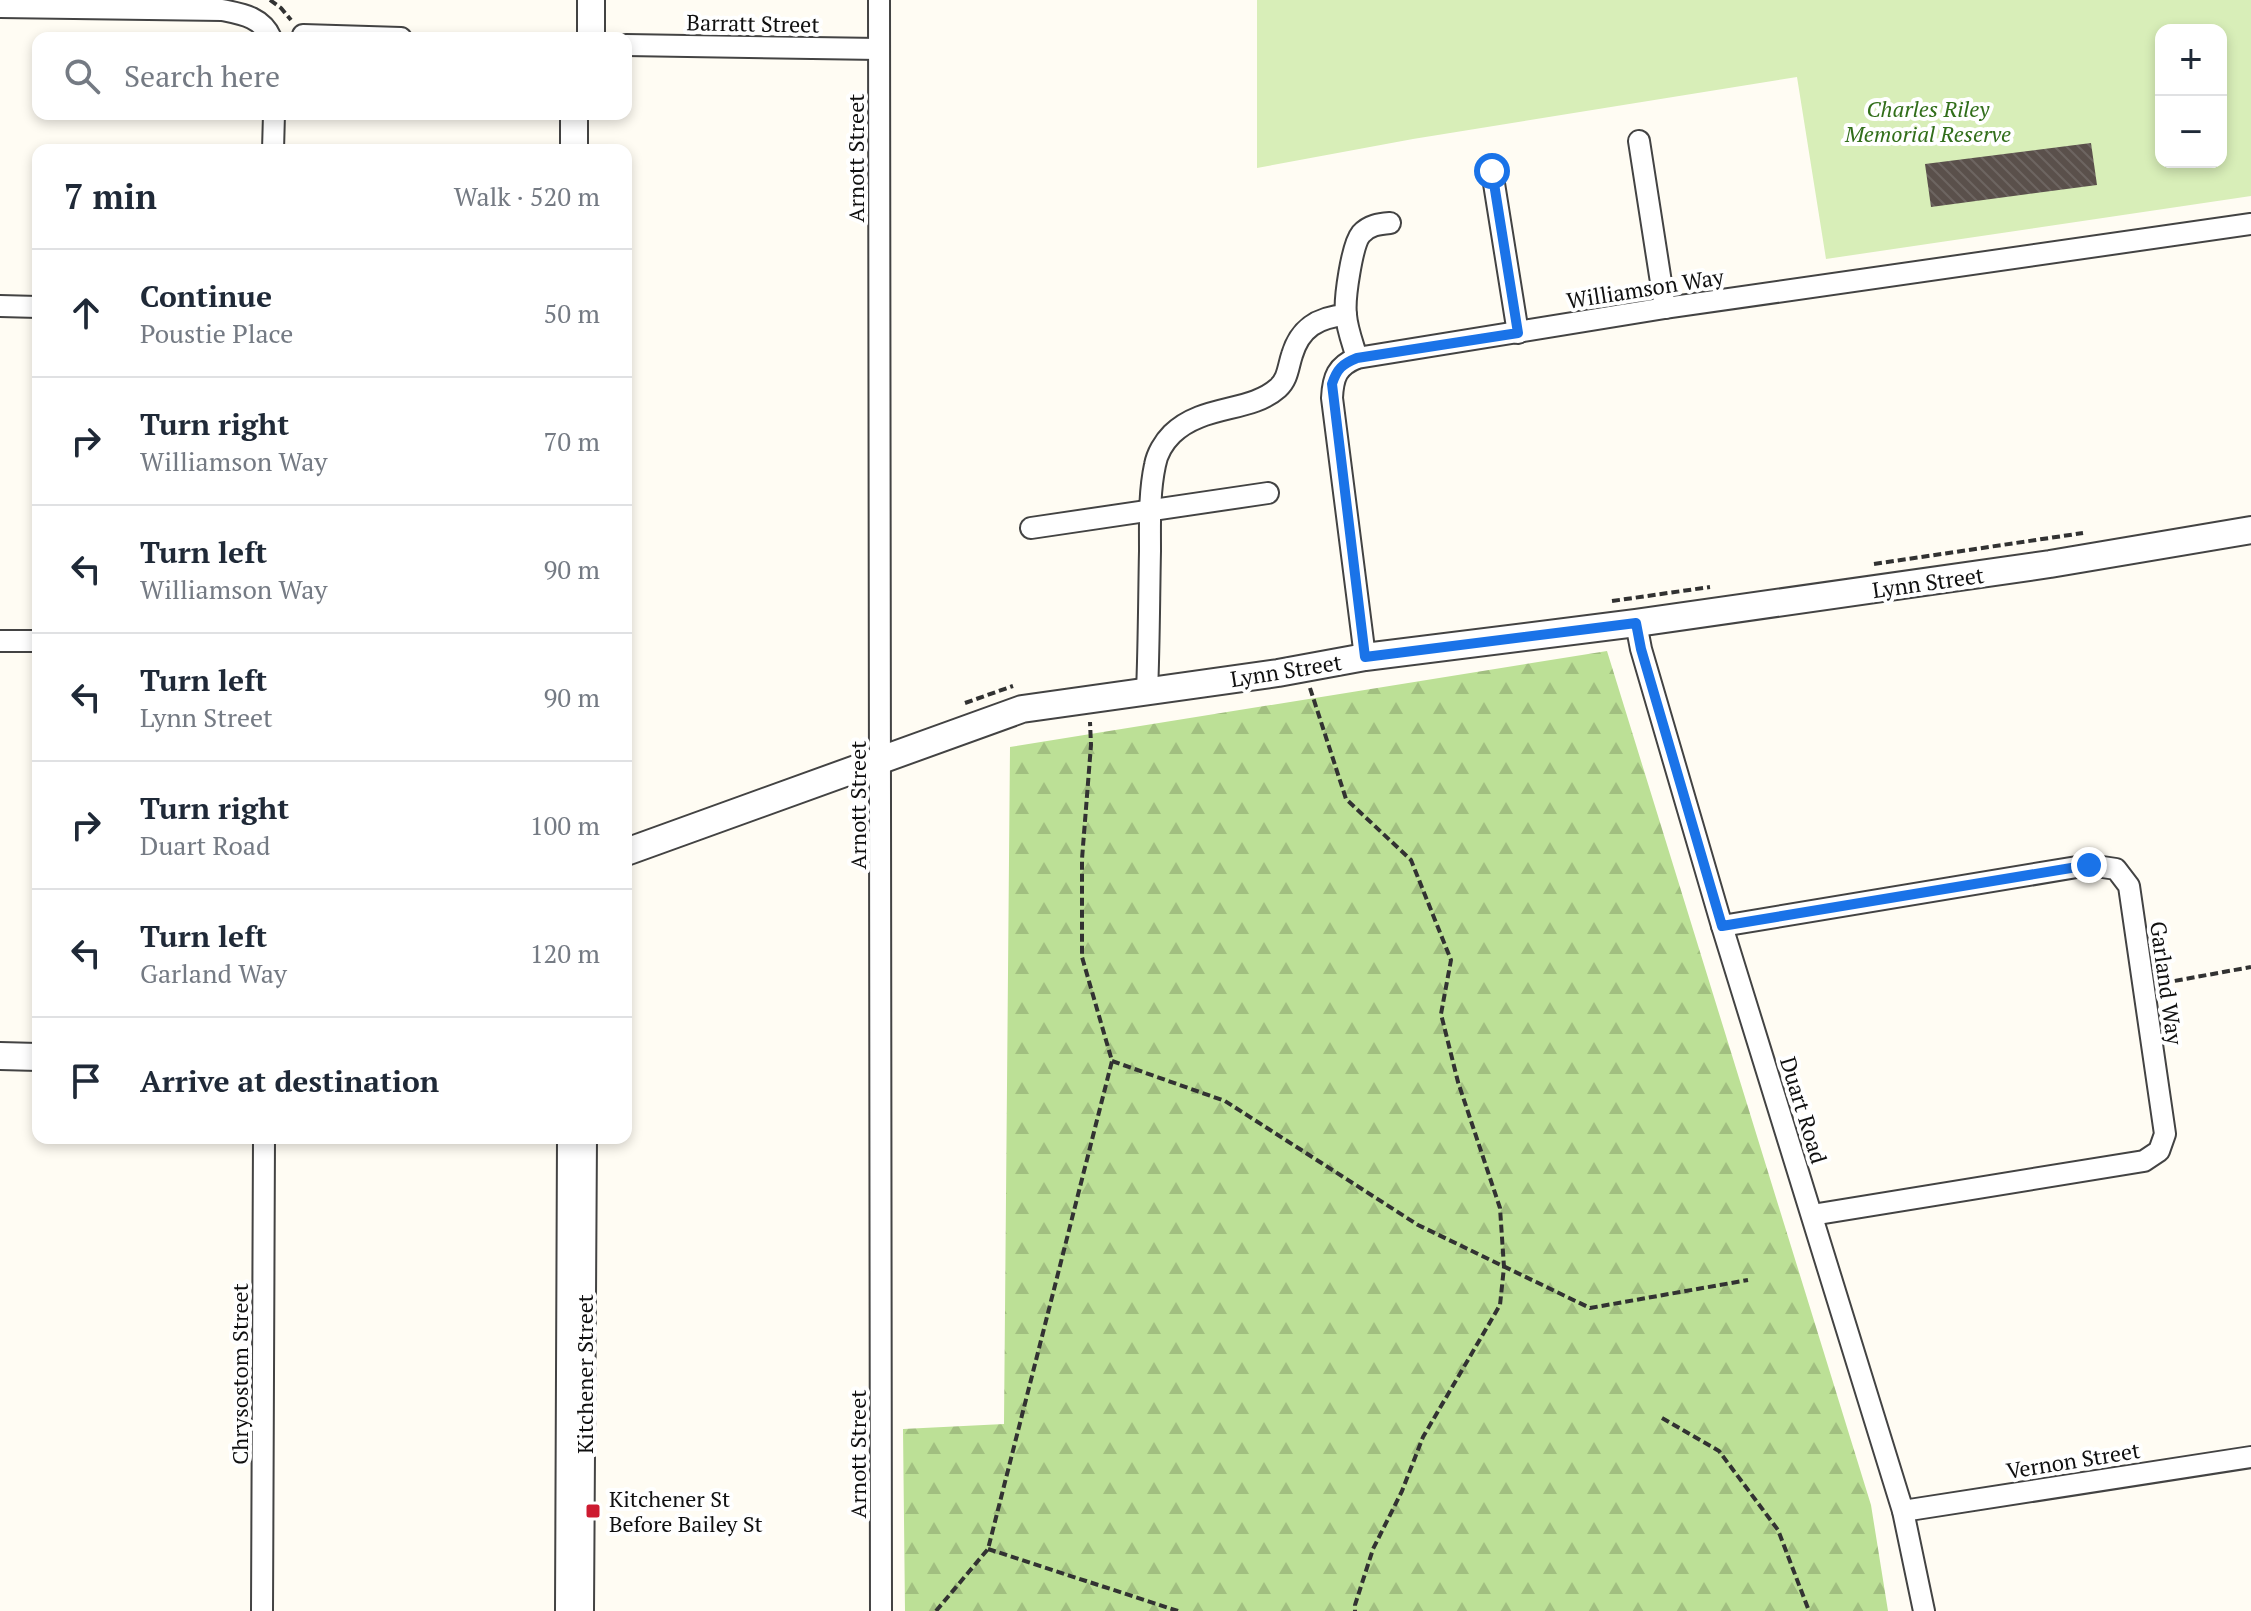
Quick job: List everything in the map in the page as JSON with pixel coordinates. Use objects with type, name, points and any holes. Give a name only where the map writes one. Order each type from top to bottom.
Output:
[{"type":"street","points":[[574,0],[575,32]]},
{"type":"street","points":[[591,0],[591,32]]},
{"type":"street","name":"Arnott Street","points":[[879,0],[881,1611]]},
{"type":"street","points":[[0,7],[222,10],[243,14],[265,30]]},
{"type":"street","name":"Barratt Street","points":[[632,45],[879,49]]},
{"type":"street","points":[[273,144],[274,120]]},
{"type":"street","points":[[574,120],[574,144]]},
{"type":"street","points":[[590,120],[590,144]]},
{"type":"street","points":[[1639,141],[1665,308]]},
{"type":"street","points":[[1492,171],[1518,333]]},
{"type":"street","points":[[1365,657],[1332,398],[1336,372],[1344,363],[1357,358],[1346,315],[1358,239],[1376,224],[1390,223]]},
{"type":"street","name":"Williamson Way","points":[[1357,358],[1665,308],[2251,224]]},
{"type":"street","points":[[0,306],[32,307]]},
{"type":"street","points":[[1147,692],[1150,509],[1155,465],[1160,450],[1172,434],[1207,412],[1263,397],[1278,388],[1302,333],[1314,322],[1346,315]]},
{"type":"street","points":[[1031,528],[1268,493]]},
{"type":"street","name":"Lynn Street","points":[[632,850],[1022,709],[1365,657],[1636,623],[2050,564],[2251,530]]},
{"type":"street","name":"Duart Road","points":[[1636,623],[1722,926],[1903,1511],[1924,1611]]},
{"type":"street","points":[[0,641],[32,641]]},
{"type":"street","name":"Garland Way","points":[[1722,926],[2089,865],[2116,869],[2129,886],[2165,1134],[2159,1151],[2144,1161],[1812,1215]]},
{"type":"street","points":[[0,1056],[32,1057]]},
{"type":"street","name":"Chrysostom Street","points":[[262,1611],[264,1144]]},
{"type":"street","name":"Kitchener Street","points":[[566,1611],[568,1144]]},
{"type":"street","name":"Kitchener Street","points":[[583,1611],[586,1144]]},
{"type":"street","name":"Vernon Street","points":[[1903,1511],[2251,1457]]},
{"type":"path","points":[[270,0],[281,8],[301,32]]},
{"type":"path","points":[[1304,668],[1346,799],[1411,860],[1451,960],[1441,1014],[1458,1082],[1500,1208],[1504,1267],[1500,1305],[1423,1437],[1402,1491],[1373,1549],[1355,1611]]},
{"type":"path","points":[[936,1611],[988,1549],[1112,1061],[1082,957],[1082,859],[1091,745],[1090,700]]},
{"type":"path","points":[[2144,987],[2251,967]]},
{"type":"path","points":[[1112,1061],[1225,1101],[1418,1225],[1590,1308],[1748,1280]]},
{"type":"path","points":[[1662,1418],[1719,1451],[1778,1530],[1809,1611]]},
{"type":"path","points":[[988,1549],[1178,1611]]},
{"type":"green space","name":"Charles Riley Memorial Reserve","points":[[1257,0],[2251,0],[2251,196],[1826,259],[1797,77],[1413,139],[1257,168]]},
{"type":"green space","points":[[1607,651],[1871,1505],[1888,1611],[905,1611],[903,1429],[1004,1424],[1010,747]]},
{"type":"building","points":[[2091,143],[2097,185],[1931,207],[1925,164]]},
{"type":"place","name":"Kitchener St Before Bailey St","points":[[593,1511]]},
{"type":"route","points":[[1492,171],[1518,333],[1357,358],[1344,363],[1336,372],[1332,384],[1365,657],[1636,623],[1722,926],[2089,865]]}]
